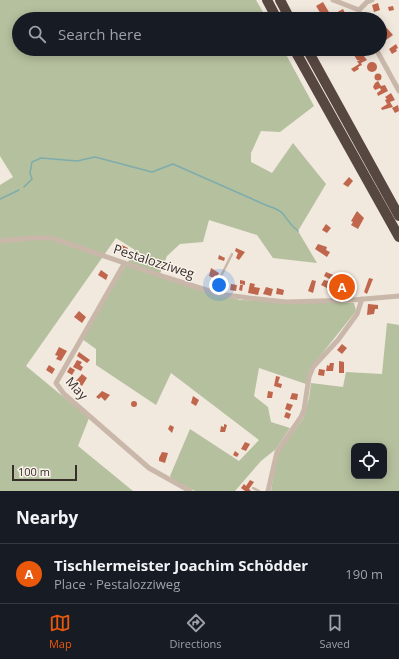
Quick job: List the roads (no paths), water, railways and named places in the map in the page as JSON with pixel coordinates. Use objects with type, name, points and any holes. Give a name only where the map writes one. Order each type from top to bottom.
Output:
[{"type":"highway","points":[[267,0],[274,12]]},
{"type":"highway","points":[[280,0],[286,12]]},
{"type":"highway","points":[[298,56],[399,237]]},
{"type":"highway","points":[[311,56],[399,216]]},
{"type":"street","points":[[333,0],[359,10],[367,2],[372,0]]},
{"type":"street","points":[[380,56],[399,91]]},
{"type":"street","name":"Pestalozziweg","points":[[0,241],[31,238],[52,238],[124,264],[213,292],[249,298],[286,302],[399,296]]},
{"type":"street","name":"May","points":[[124,264],[56,383],[64,394],[149,468],[190,491]]},
{"type":"street","points":[[268,491],[277,452],[301,418],[304,410],[309,377],[313,367],[338,340],[357,314],[362,299]]},
{"type":"lane","points":[[213,292],[232,254]]},
{"type":"lane","points":[[253,488],[259,491]]},
{"type":"waterway","points":[[24,187],[32,179],[30,173],[32,162],[41,158],[77,161],[95,157],[152,172],[173,164],[275,208],[283,214],[298,231]]},
{"type":"waterway","points":[[0,199],[19,190]]},
{"type":"place","name":"Tischlermeister Joachim Schödder","points":[[342,287]]}]
